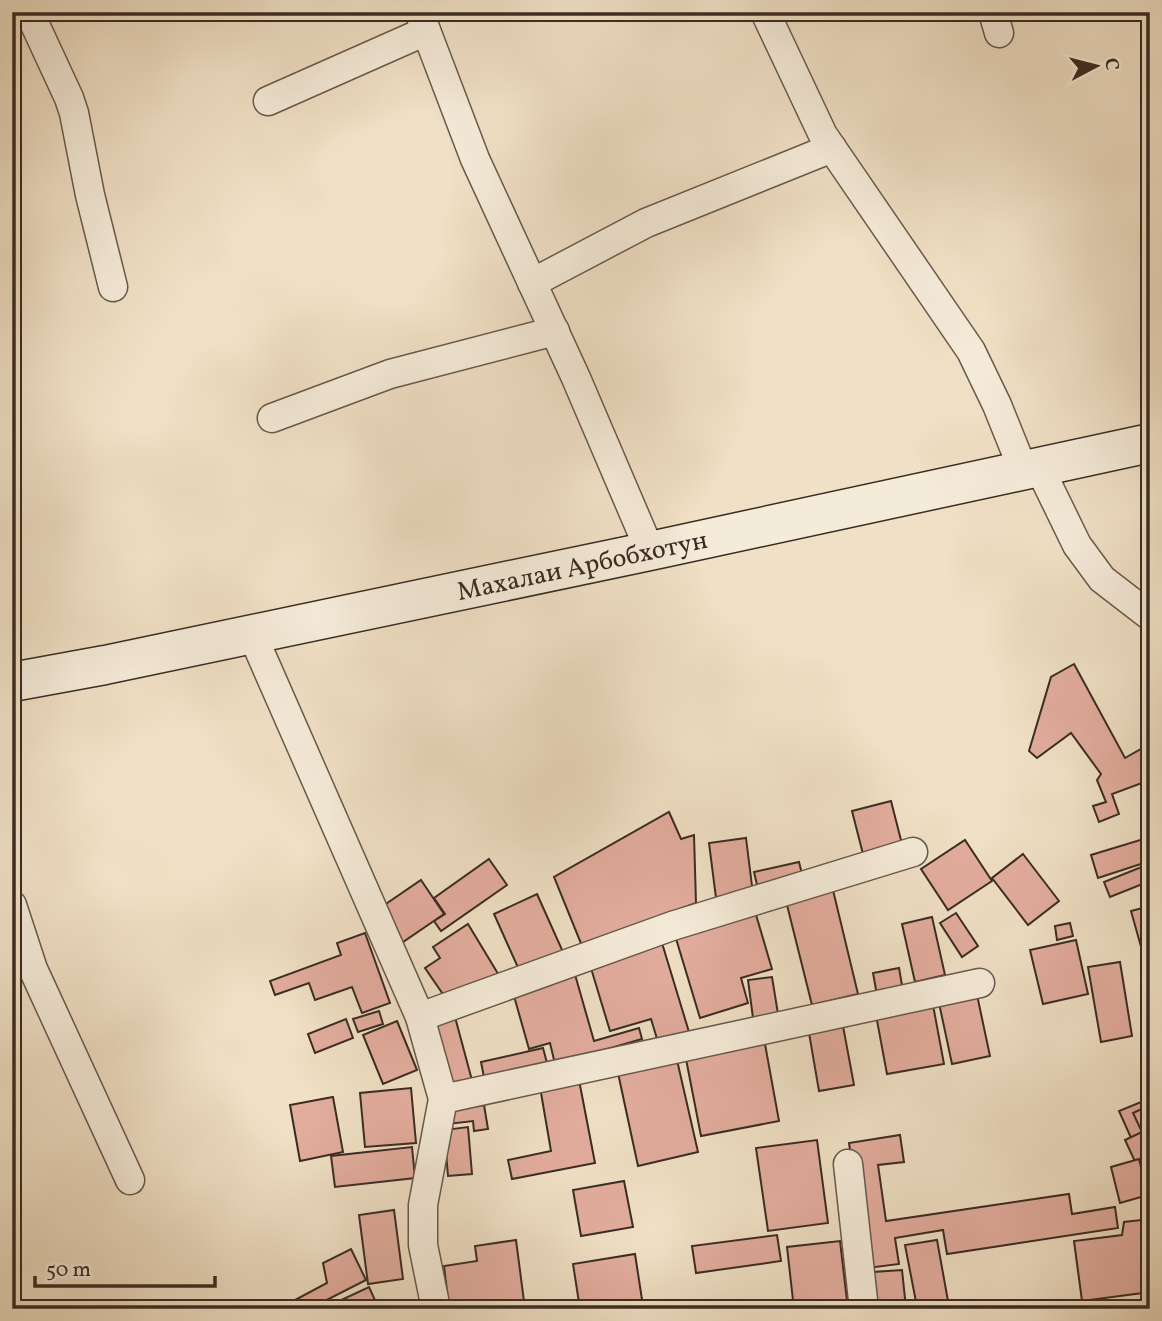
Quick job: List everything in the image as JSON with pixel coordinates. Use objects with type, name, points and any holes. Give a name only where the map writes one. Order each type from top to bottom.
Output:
[{"type":"street","points":[[765,12],[823,135],[971,351],[1031,470],[1077,545],[1102,579],[1150,616]]},
{"type":"street","points":[[27,19],[69,98],[74,113],[90,195],[113,287]]},
{"type":"street","points":[[268,101],[423,22],[475,159],[555,331],[650,551]]},
{"type":"street","points":[[532,283],[646,223],[832,148]]},
{"type":"street","points":[[272,418],[390,374],[555,331]]},
{"type":"street","name":"Махалаи Арбобхотун","points":[[12,682],[105,666],[1150,443]]},
{"type":"street","points":[[252,635],[420,1017],[443,1099],[423,1205],[423,1245],[436,1309]]},
{"type":"street","points":[[420,1017],[672,926],[913,852]]},
{"type":"street","points":[[12,905],[22,975],[130,1181]]},
{"type":"street","points":[[443,1099],[980,983]]},
{"type":"street","points":[[848,1164],[864,1309]]},
{"type":"building","points":[[1074,664],[1125,758],[1141,749],[1150,756],[1150,780],[1112,794],[1119,814],[1099,822],[1093,806],[1106,802],[1097,780],[1101,774],[1071,733],[1037,758],[1029,751],[1051,677]]},
{"type":"building","points":[[891,801],[902,844],[863,854],[852,811]]},
{"type":"building","points":[[669,812],[681,839],[694,835],[696,903],[582,946],[554,877]]},
{"type":"building","points":[[1150,837],[1150,861],[1098,878],[1091,855]]},
{"type":"building","points":[[746,838],[753,894],[716,898],[709,843]]},
{"type":"building","points":[[965,840],[992,881],[948,910],[921,869]]},
{"type":"building","points":[[1023,854],[1059,901],[1028,925],[992,878]]},
{"type":"building","points":[[489,859],[507,885],[441,931],[434,921],[445,914],[434,898]]},
{"type":"building","points":[[799,862],[803,878],[758,889],[754,872]]},
{"type":"building","points":[[1149,864],[1150,881],[1110,897],[1104,882]]},
{"type":"building","points":[[421,880],[444,914],[403,942],[380,908]]},
{"type":"building","points":[[832,886],[858,994],[812,1005],[785,897]]},
{"type":"building","points":[[537,894],[563,952],[520,972],[494,914]]},
{"type":"building","points":[[1150,906],[1150,959],[1145,961],[1131,911]]},
{"type":"building","points":[[754,908],[772,969],[741,978],[748,1003],[700,1018],[674,932]]},
{"type":"building","points":[[956,913],[978,946],[962,957],[940,923]]},
{"type":"building","points":[[932,917],[945,975],[915,982],[902,924]]},
{"type":"building","points":[[1070,923],[1073,936],[1057,940],[1055,926]]},
{"type":"building","points":[[468,924],[503,982],[449,1003],[425,968],[440,958],[433,947]]},
{"type":"building","points":[[365,933],[390,1003],[362,1013],[352,987],[315,1000],[309,983],[275,995],[270,981],[341,955],[337,943]]},
{"type":"building","points":[[1076,940],[1088,994],[1043,1004],[1030,950]]},
{"type":"building","points":[[662,943],[689,1032],[658,1042],[651,1019],[610,1031],[590,965]]},
{"type":"building","points":[[1120,962],[1132,1036],[1101,1042],[1088,967]]},
{"type":"building","points":[[899,968],[903,991],[877,995],[873,973]]},
{"type":"building","points":[[574,971],[594,1041],[639,1028],[642,1039],[555,1064],[550,1043],[529,1049],[512,989]]},
{"type":"building","points":[[772,977],[778,1014],[753,1018],[748,980]]},
{"type":"building","points":[[977,995],[990,1056],[952,1064],[939,1003]]},
{"type":"building","points":[[933,1005],[944,1064],[887,1074],[876,1015]]},
{"type":"building","points":[[379,1011],[383,1024],[358,1032],[353,1019]]},
{"type":"building","points":[[455,1017],[473,1084],[450,1091],[432,1024]]},
{"type":"building","points":[[346,1019],[353,1038],[315,1053],[308,1034]]},
{"type":"building","points":[[397,1021],[417,1070],[383,1084],[363,1035]]},
{"type":"building","points":[[843,1026],[854,1085],[819,1091],[809,1033]]},
{"type":"building","points":[[765,1044],[779,1121],[701,1136],[686,1059]]},
{"type":"building","points":[[543,1048],[547,1063],[484,1077],[481,1062]]},
{"type":"building","points":[[677,1060],[698,1152],[638,1166],[618,1073]]},
{"type":"building","points":[[579,1080],[595,1163],[512,1179],[508,1160],[551,1151],[540,1087]]},
{"type":"building","points":[[411,1088],[416,1143],[365,1147],[360,1093]]},
{"type":"building","points":[[333,1097],[343,1152],[300,1161],[290,1105]]},
{"type":"building","points":[[1141,1102],[1145,1112],[1150,1110],[1150,1164],[1144,1167],[1119,1111]]},
{"type":"building","points":[[484,1105],[488,1129],[474,1131],[473,1121],[448,1124],[446,1111]]},
{"type":"building","points":[[1150,1105],[1150,1181],[1145,1183],[1125,1140],[1142,1132],[1133,1113]]},
{"type":"building","points":[[468,1127],[472,1174],[448,1176],[444,1130]]},
{"type":"building","points":[[900,1135],[904,1162],[878,1165],[886,1221],[1069,1194],[1072,1214],[1115,1207],[1118,1228],[947,1254],[943,1230],[895,1238],[899,1264],[868,1268],[849,1143]]},
{"type":"building","points":[[817,1140],[828,1223],[768,1231],[756,1148]]},
{"type":"building","points":[[412,1147],[415,1178],[335,1187],[331,1156]]},
{"type":"building","points":[[1139,1159],[1148,1195],[1120,1203],[1111,1167]]},
{"type":"building","points":[[624,1181],[633,1227],[581,1236],[573,1190]]},
{"type":"building","points":[[394,1210],[403,1279],[368,1284],[359,1215]]},
{"type":"building","points":[[1150,1219],[1150,1292],[1082,1301],[1074,1241],[1122,1235],[1124,1222]]},
{"type":"building","points":[[777,1235],[781,1261],[696,1273],[692,1246]]},
{"type":"building","points":[[516,1240],[525,1309],[473,1309],[473,1305],[449,1308],[444,1266],[477,1261],[475,1246]]},
{"type":"building","points":[[937,1240],[948,1301],[917,1307],[905,1245]]},
{"type":"building","points":[[840,1241],[848,1309],[794,1309],[787,1247]]},
{"type":"building","points":[[351,1249],[366,1280],[309,1309],[299,1309],[295,1300],[327,1283],[323,1263]]},
{"type":"building","points":[[635,1254],[643,1306],[627,1309],[580,1309],[573,1264]]},
{"type":"building","points":[[902,1270],[906,1308],[876,1309],[873,1272]]},
{"type":"building","points":[[369,1287],[379,1309],[322,1309]]},
{"type":"building","points":[[1150,1297],[1150,1309],[1143,1309],[1142,1298]]}]
